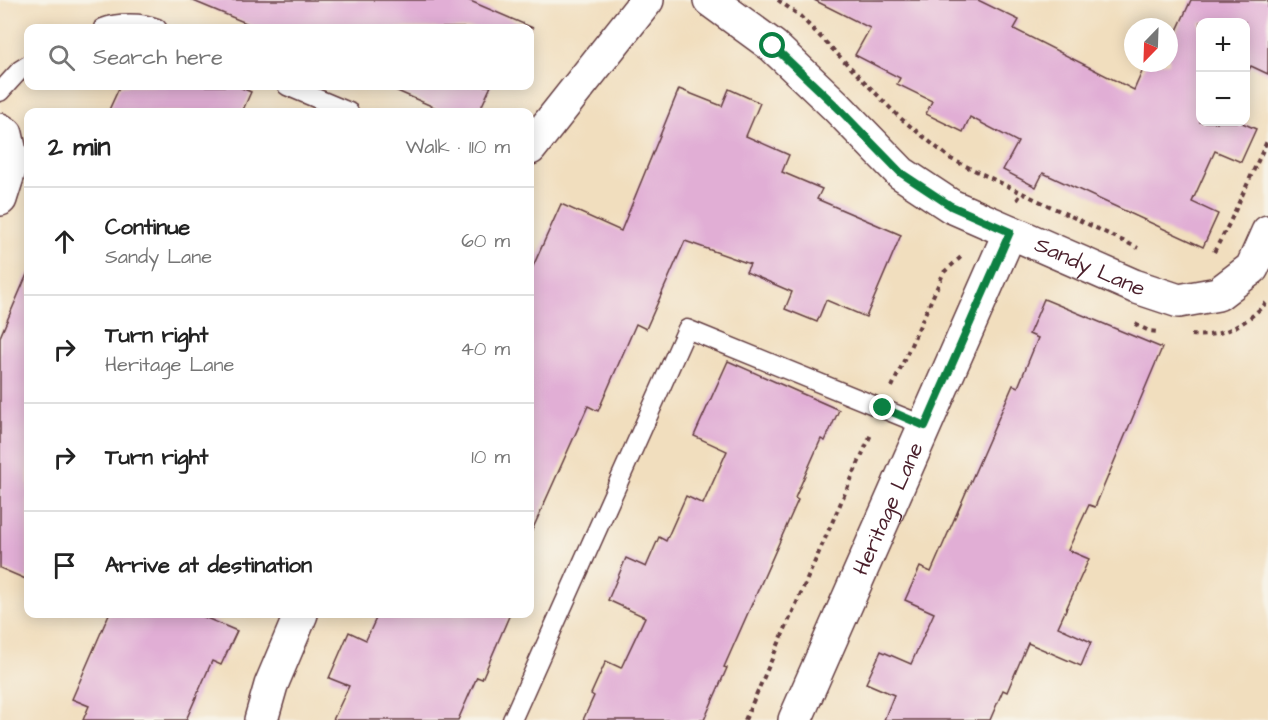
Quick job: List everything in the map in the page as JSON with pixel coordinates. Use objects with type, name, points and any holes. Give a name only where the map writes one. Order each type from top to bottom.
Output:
[{"type":"street","points":[[534,143],[647,0]]},
{"type":"street","name":"Sandy Lane","points":[[710,0],[773,46],[901,173],[951,206],[1134,286],[1179,301],[1218,294],[1252,268],[1268,232]]},
{"type":"street","points":[[0,130],[6,134],[12,161],[0,199]]},
{"type":"street","name":"Heritage Lane","points":[[795,720],[1010,232]]},
{"type":"street","points":[[261,720],[271,685],[299,618]]},
{"type":"lane","points":[[0,92],[24,68]]},
{"type":"lane","points":[[297,90],[339,108]]},
{"type":"lane","points":[[512,720],[687,329],[925,426]]},
{"type":"path","points":[[778,0],[800,16],[899,117],[951,159],[1023,194]]},
{"type":"building","points":[[191,0],[468,0],[524,24],[248,24]]},
{"type":"building","points":[[814,0],[978,0],[1019,20],[1014,29],[1134,90],[1142,72],[1178,72],[1178,28],[1191,0],[1268,0],[1268,74],[1251,66],[1250,68],[1250,18],[1196,18],[1196,126],[1249,126],[1256,129],[1241,162],[1215,151],[1192,202],[1218,214],[1203,247],[1043,173],[1036,187],[1003,170],[1018,142],[970,117],[963,132],[926,114],[932,101],[897,84],[900,78],[855,55],[870,28]]},
{"type":"building","points":[[679,89],[722,106],[729,89],[760,103],[746,136],[789,155],[782,172],[822,189],[817,199],[901,235],[866,317],[826,300],[817,322],[785,309],[792,292],[746,272],[750,264],[685,241],[646,329],[636,324],[598,411],[588,406],[534,526],[534,264],[561,204],[621,231]]},
{"type":"building","points":[[118,90],[246,90],[251,92],[244,108],[110,108]]},
{"type":"building","points":[[395,90],[489,90],[481,108],[436,108]]},
{"type":"building","points":[[24,281],[24,578],[0,568],[0,337]]},
{"type":"building","points":[[1044,299],[1162,348],[1095,507],[1089,505],[1068,550],[1089,559],[1058,627],[1091,642],[1081,666],[1028,643],[1007,692],[1003,690],[990,720],[884,720],[894,695],[866,683],[881,651],[911,664],[934,613],[905,600],[920,567],[931,572],[1013,385],[1018,387],[1038,338],[1029,334]]},
{"type":"building","points":[[728,361],[839,410],[825,441],[821,439],[795,498],[798,500],[724,667],[727,668],[704,720],[583,720],[594,696],[591,694],[606,661],[621,668],[645,617],[608,600],[626,558],[646,567],[659,537],[666,541],[686,496],[703,504],[727,451],[694,436]]},
{"type":"building","points":[[107,618],[206,618],[237,631],[221,665],[212,661],[186,720],[83,720],[89,706],[72,699]]},
{"type":"building","points":[[376,618],[508,618],[482,679],[477,677],[458,720],[333,720],[349,686],[329,678],[349,632],[366,640]]},
{"type":"route","points":[[773,46],[901,173],[951,206],[1010,232],[925,426],[883,408]]}]
